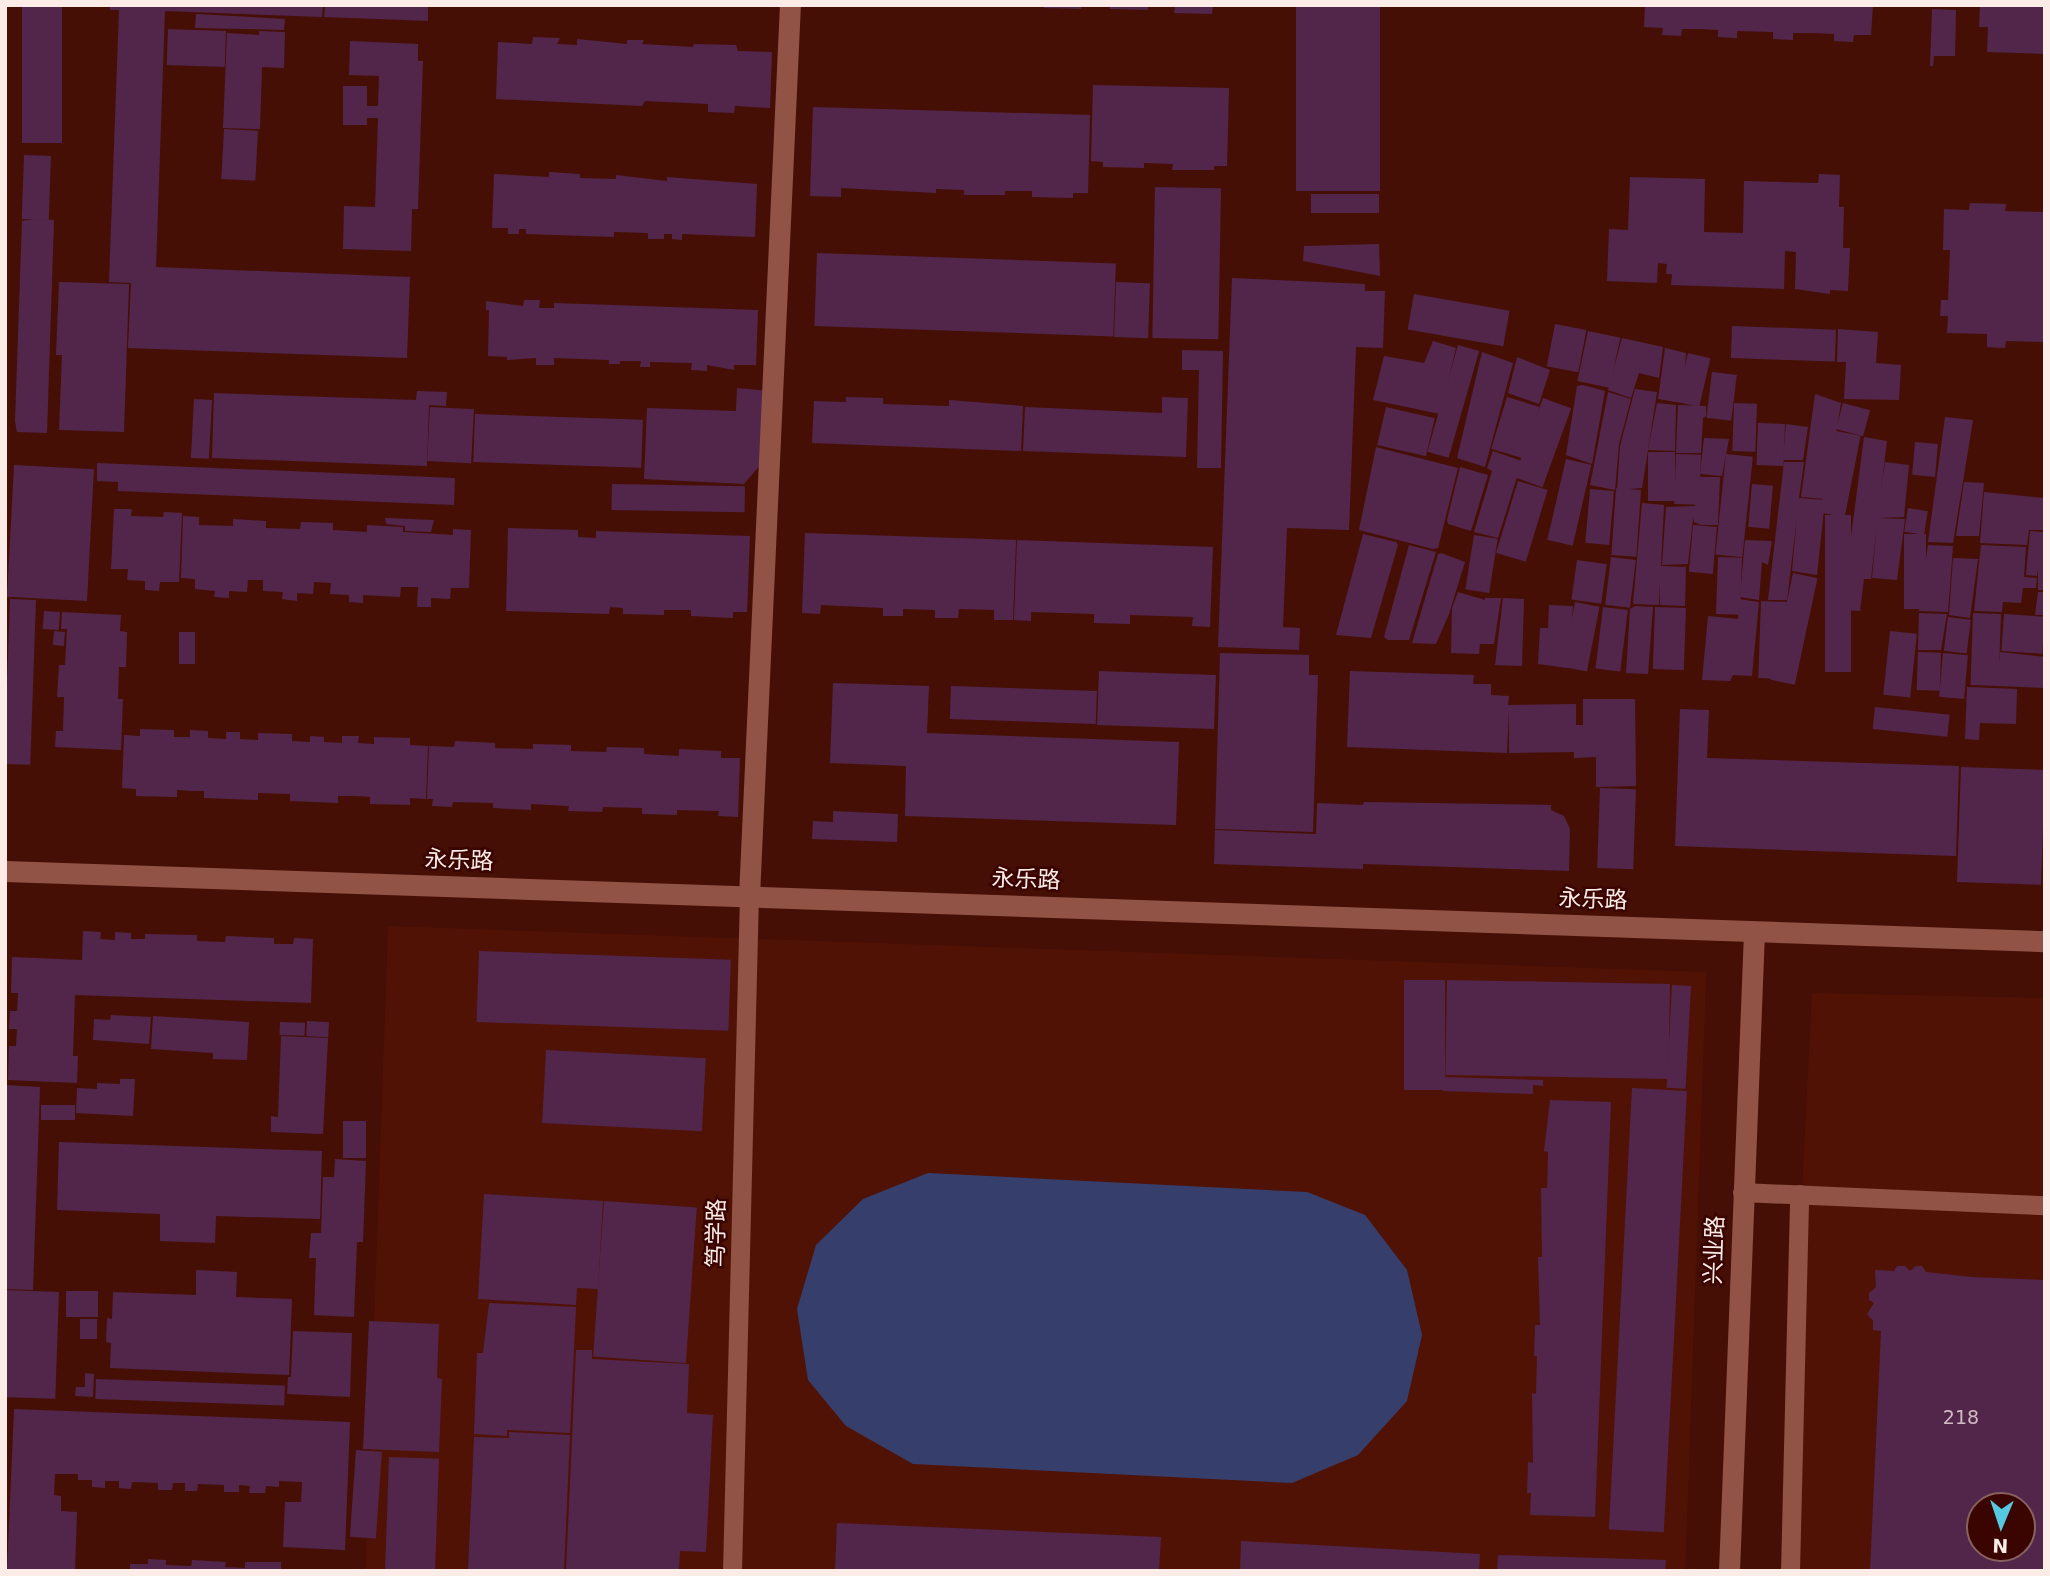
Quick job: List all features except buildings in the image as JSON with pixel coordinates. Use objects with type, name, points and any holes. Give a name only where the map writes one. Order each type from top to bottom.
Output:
[{"type":"street","points":[[749,896],[790,5]]},
{"type":"street","name":"永乐路","points":[[5,871],[2045,941]]},
{"type":"street","name":"兴业路","points":[[1729,1571],[1754,931]]},
{"type":"lane","name":"笃学路","points":[[732,1571],[749,896]]},
{"type":"lane","points":[[1742,1192],[2045,1205]]},
{"type":"lane","points":[[1790,1571],[1799,1194]]},
{"type":"shaded area","points":[[388,926],[1706,972],[1685,1571],[365,1571]]},
{"type":"shaded area","points":[[1812,993],[2045,998],[2045,1571],[1783,1571]]},
{"type":"shaded area","points":[[928,1173],[1307,1192],[1365,1215],[1407,1270],[1422,1335],[1407,1401],[1358,1455],[1292,1483],[913,1464],[846,1426],[808,1380],[797,1309],[816,1245],[863,1199]]}]
